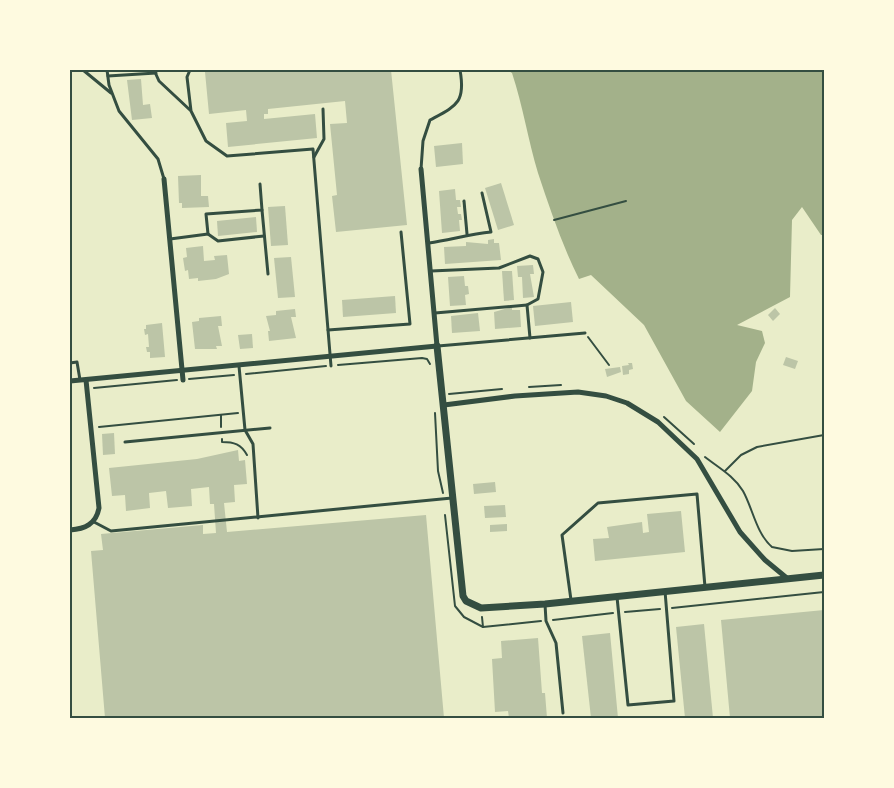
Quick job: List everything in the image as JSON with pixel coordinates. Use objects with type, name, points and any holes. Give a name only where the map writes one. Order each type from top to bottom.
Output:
[{"type":"street","points":[[421,169],[442,395],[463,596],[466,602],[481,608],[545,604],[824,575]]},
{"type":"street","points":[[164,178],[183,380]]},
{"type":"street","points":[[70,381],[438,346]]},
{"type":"street","points":[[70,530],[86,527],[94,522],[99,508],[87,389],[83,380]]},
{"type":"street","points":[[444,405],[562,392],[606,396],[627,403],[658,422],[697,459],[740,532],[765,560],[788,579]]},
{"type":"lane","points":[[83,70],[112,94]]},
{"type":"lane","points":[[107,70],[112,94],[120,111],[158,159],[164,178]]},
{"type":"lane","points":[[190,70],[187,76],[190,111]]},
{"type":"lane","points":[[421,169],[422,141],[430,120],[456,106],[461,98],[460,70]]},
{"type":"lane","points":[[108,76],[155,71],[159,81],[190,111],[206,141],[227,156],[312,149],[331,366]]},
{"type":"lane","points":[[313,157],[324,139],[323,109]]},
{"type":"lane","points":[[260,184],[268,274]]},
{"type":"lane","points":[[429,244],[458,239],[467,234],[491,232],[482,193]]},
{"type":"lane","points":[[464,201],[467,234]]},
{"type":"lane","points":[[208,234],[206,214],[262,210]]},
{"type":"lane","points":[[328,330],[410,324],[401,232]]},
{"type":"lane","points":[[170,238],[208,234],[218,241],[264,236]]},
{"type":"lane","points":[[431,272],[499,268],[530,256],[538,259],[544,272],[542,288],[538,299],[527,304],[435,313]]},
{"type":"lane","points":[[527,304],[530,338]]},
{"type":"lane","points":[[438,346],[585,333]]},
{"type":"lane","points":[[70,363],[78,362],[83,380]]},
{"type":"lane","points":[[239,366],[245,430],[253,444],[258,518]]},
{"type":"lane","points":[[125,442],[270,428]]},
{"type":"lane","points":[[571,601],[562,536],[598,503],[697,494],[705,587]]},
{"type":"lane","points":[[94,522],[111,531],[454,498]]},
{"type":"lane","points":[[616,596],[628,705],[674,702],[665,591]]},
{"type":"lane","points":[[545,604],[546,620],[556,643],[563,713]]},
{"type":"path","points":[[554,220],[626,201]]},
{"type":"path","points":[[585,333],[609,365]]},
{"type":"path","points":[[87,389],[422,358],[430,362],[431,370]]},
{"type":"path","points":[[523,388],[568,385]]},
{"type":"path","points":[[442,395],[504,389]]},
{"type":"path","points":[[434,404],[438,472],[444,499],[455,606],[464,616],[483,627],[824,592]]},
{"type":"path","points":[[97,427],[244,412]]},
{"type":"path","points":[[220,414],[222,442],[233,442],[240,445],[247,454],[248,460]]},
{"type":"path","points":[[664,417],[698,450]]},
{"type":"path","points":[[725,471],[740,454],[757,447],[824,435]]},
{"type":"path","points":[[703,455],[725,471],[743,491],[760,531],[772,547],[792,551],[824,549]]},
{"type":"shaded area","points":[[507,70],[824,70],[824,235],[821,235],[802,207],[792,220],[790,297],[737,325],[762,331],[765,343],[756,362],[752,391],[720,432],[686,401],[644,325],[591,275],[579,279],[547,200],[534,161],[516,85],[512,73]]},
{"type":"building","points":[[222,70],[391,70],[407,225],[336,232],[332,196],[337,195],[330,124],[347,123],[345,101],[268,109],[268,114],[264,114],[264,119],[315,114],[317,138],[228,147],[226,123],[247,121],[246,110],[209,114],[205,72]]},
{"type":"building","points":[[141,79],[143,105],[150,104],[152,118],[132,120],[127,80]]},
{"type":"building","points":[[462,143],[463,164],[436,167],[434,146]]},
{"type":"building","points":[[201,175],[201,196],[208,196],[209,207],[182,208],[182,203],[179,203],[178,176]]},
{"type":"building","points":[[501,183],[514,225],[498,230],[485,188]]},
{"type":"building","points":[[455,189],[456,200],[460,200],[461,207],[457,207],[458,214],[461,214],[462,220],[459,220],[460,231],[442,233],[439,191]]},
{"type":"building","points":[[285,206],[288,245],[271,246],[268,207]]},
{"type":"building","points":[[256,217],[257,232],[218,236],[217,221]]},
{"type":"building","points":[[494,239],[494,243],[499,243],[501,260],[445,264],[444,247],[466,246],[466,242],[488,244],[488,240]]},
{"type":"building","points":[[203,246],[204,261],[215,260],[214,256],[227,255],[229,274],[216,279],[198,281],[198,278],[189,279],[188,270],[185,271],[183,258],[187,257],[186,248]]},
{"type":"building","points":[[291,257],[295,297],[278,298],[274,258]]},
{"type":"building","points":[[533,265],[534,274],[530,274],[534,297],[523,298],[522,277],[518,277],[517,266]]},
{"type":"building","points":[[502,271],[512,271],[514,300],[504,301]]},
{"type":"building","points":[[464,276],[465,286],[468,286],[469,294],[465,295],[466,305],[450,306],[448,277]]},
{"type":"building","points":[[395,296],[396,313],[343,317],[342,300]]},
{"type":"building","points":[[571,302],[573,322],[535,326],[533,306]]},
{"type":"building","points":[[512,307],[512,310],[520,310],[521,327],[495,329],[494,312]]},
{"type":"building","points":[[775,308],[780,314],[773,321],[768,315]]},
{"type":"building","points":[[295,309],[296,317],[291,317],[296,338],[269,341],[268,331],[270,331],[266,316],[276,315],[276,311]]},
{"type":"building","points":[[478,313],[480,331],[452,333],[451,316]]},
{"type":"building","points":[[221,316],[222,326],[218,326],[222,346],[216,346],[217,349],[195,349],[192,322],[199,321],[199,318]]},
{"type":"building","points":[[162,323],[165,357],[150,358],[150,352],[147,352],[146,347],[149,347],[148,334],[145,335],[144,329],[146,329],[146,325]]},
{"type":"building","points":[[252,334],[253,348],[240,349],[238,335]]},
{"type":"building","points":[[786,357],[798,361],[795,369],[783,365]]},
{"type":"building","points":[[628,363],[632,363],[633,369],[629,370],[629,374],[623,375],[622,366],[629,365]]},
{"type":"building","points":[[620,367],[621,372],[607,377],[605,369]]},
{"type":"building","points":[[114,433],[115,454],[103,455],[102,434]]},
{"type":"building","points":[[238,450],[239,461],[245,460],[247,484],[234,485],[235,502],[224,503],[227,532],[426,515],[444,718],[105,718],[91,551],[103,550],[101,534],[203,525],[203,534],[216,533],[214,504],[210,504],[209,487],[191,489],[192,506],[168,508],[166,491],[149,493],[150,508],[126,511],[125,495],[112,496],[109,468],[197,459]]},
{"type":"building","points":[[495,482],[496,492],[474,494],[473,484]]},
{"type":"building","points":[[505,505],[506,517],[485,518],[484,506]]},
{"type":"building","points":[[681,511],[685,552],[595,561],[593,539],[609,538],[607,527],[642,522],[643,533],[649,532],[647,514]]},
{"type":"building","points":[[507,524],[507,531],[490,532],[490,525]]},
{"type":"building","points":[[824,610],[824,718],[730,718],[721,620]]},
{"type":"building","points":[[704,624],[713,718],[685,718],[676,627]]},
{"type":"building","points":[[610,633],[618,718],[591,718],[582,636]]},
{"type":"building","points":[[538,638],[542,693],[545,693],[547,718],[509,718],[508,711],[495,712],[492,659],[502,658],[501,641]]}]
